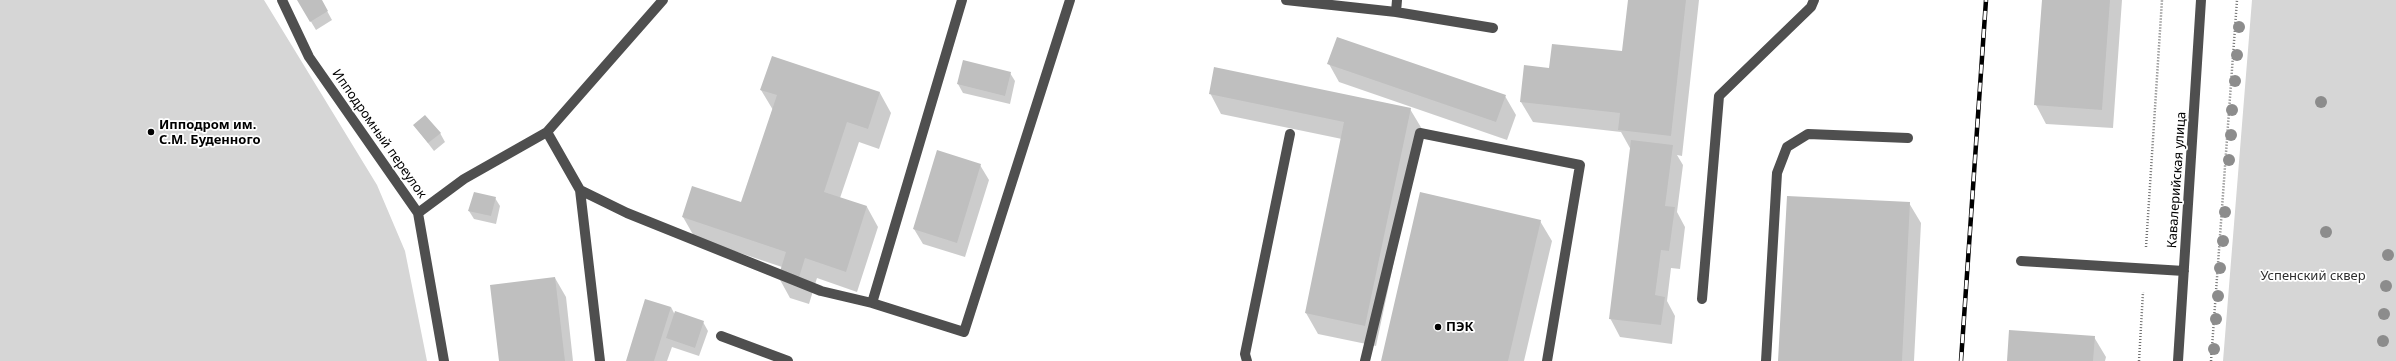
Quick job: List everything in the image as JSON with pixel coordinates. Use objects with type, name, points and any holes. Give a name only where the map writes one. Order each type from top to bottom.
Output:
[{"type":"street","name":"Ипподромный переулок","points":[[282,0],[309,57],[418,213],[444,361]]},
{"type":"street","points":[[418,213],[464,179],[547,132],[663,0]]},
{"type":"street","points":[[872,303],[962,0]]},
{"type":"street","points":[[580,190],[627,213],[821,290],[872,303],[964,332],[1070,0]]},
{"type":"street","points":[[1286,0],[1396,12],[1493,28]]},
{"type":"street","points":[[1396,12],[1397,0]]},
{"type":"street","points":[[1702,299],[1719,96],[1811,7],[1814,0]]},
{"type":"street","name":"Кавалерийская улица","points":[[2178,361],[2201,0]]},
{"type":"street","points":[[547,132],[580,190],[600,361]]},
{"type":"street","points":[[1365,361],[1420,133],[1580,165],[1547,361]]},
{"type":"street","points":[[1247,361],[1245,354],[1290,134]]},
{"type":"street","points":[[1766,361],[1777,173],[1787,148],[1808,134],[1908,138]]},
{"type":"street","points":[[2021,261],[2184,271]]},
{"type":"street","points":[[720,336],[788,361]]},
{"type":"path","points":[[2140,361],[2144,269],[2162,0]]},
{"type":"path","points":[[2211,361],[2237,0]]},
{"type":"green space","name":"Ипподром им. С.М. Буденного","points":[[0,0],[264,0],[377,185],[405,251],[427,361],[0,361]]},
{"type":"green space","name":"Успенский сквер","points":[[2252,0],[2396,0],[2396,361],[2223,361]]},
{"type":"building","points":[[297,0],[322,0],[328,11],[310,22]]},
{"type":"building","points":[[1628,0],[1686,0],[1671,136],[1618,130],[1620,113],[1520,102],[1524,65],[1549,68],[1552,44],[1622,51]]},
{"type":"building","points":[[2042,0],[2110,0],[2102,110],[2034,105]]},
{"type":"building","points":[[1337,37],[1506,95],[1496,122],[1327,64]]},
{"type":"building","points":[[772,56],[880,92],[868,129],[847,122],[824,192],[867,206],[846,272],[805,258],[797,284],[778,278],[786,252],[682,217],[692,186],[741,202],[777,95],[760,90]]},
{"type":"building","points":[[963,60],[1011,72],[1005,96],[957,84]]},
{"type":"building","points":[[1214,67],[1411,108],[1365,326],[1305,313],[1344,122],[1209,94]]},
{"type":"building","points":[[425,115],[441,133],[428,143],[413,125]]},
{"type":"building","points":[[1631,140],[1673,145],[1665,206],[1675,207],[1669,251],[1661,250],[1655,295],[1665,297],[1661,325],[1609,319]]},
{"type":"building","points":[[937,150],[981,164],[957,243],[913,229]]},
{"type":"building","points":[[474,192],[496,197],[491,216],[468,211]]},
{"type":"building","points":[[1420,192],[1541,220],[1508,361],[1381,361]]},
{"type":"building","points":[[1787,196],[1910,202],[1902,361],[1778,361]]},
{"type":"building","points":[[555,277],[565,361],[499,361],[490,285]]},
{"type":"building","points":[[645,299],[671,307],[654,361],[626,361]]},
{"type":"building","points":[[675,311],[704,321],[695,348],[666,338]]},
{"type":"building","points":[[2009,330],[2095,336],[2093,361],[2007,361]]},
{"type":"railway","points":[[1961,361],[1986,0]]},
{"type":"place","name":"Ипподром им. С.М. Буденного","points":[[151,132]]},
{"type":"place","name":"ПЭК","points":[[1438,327]]}]
